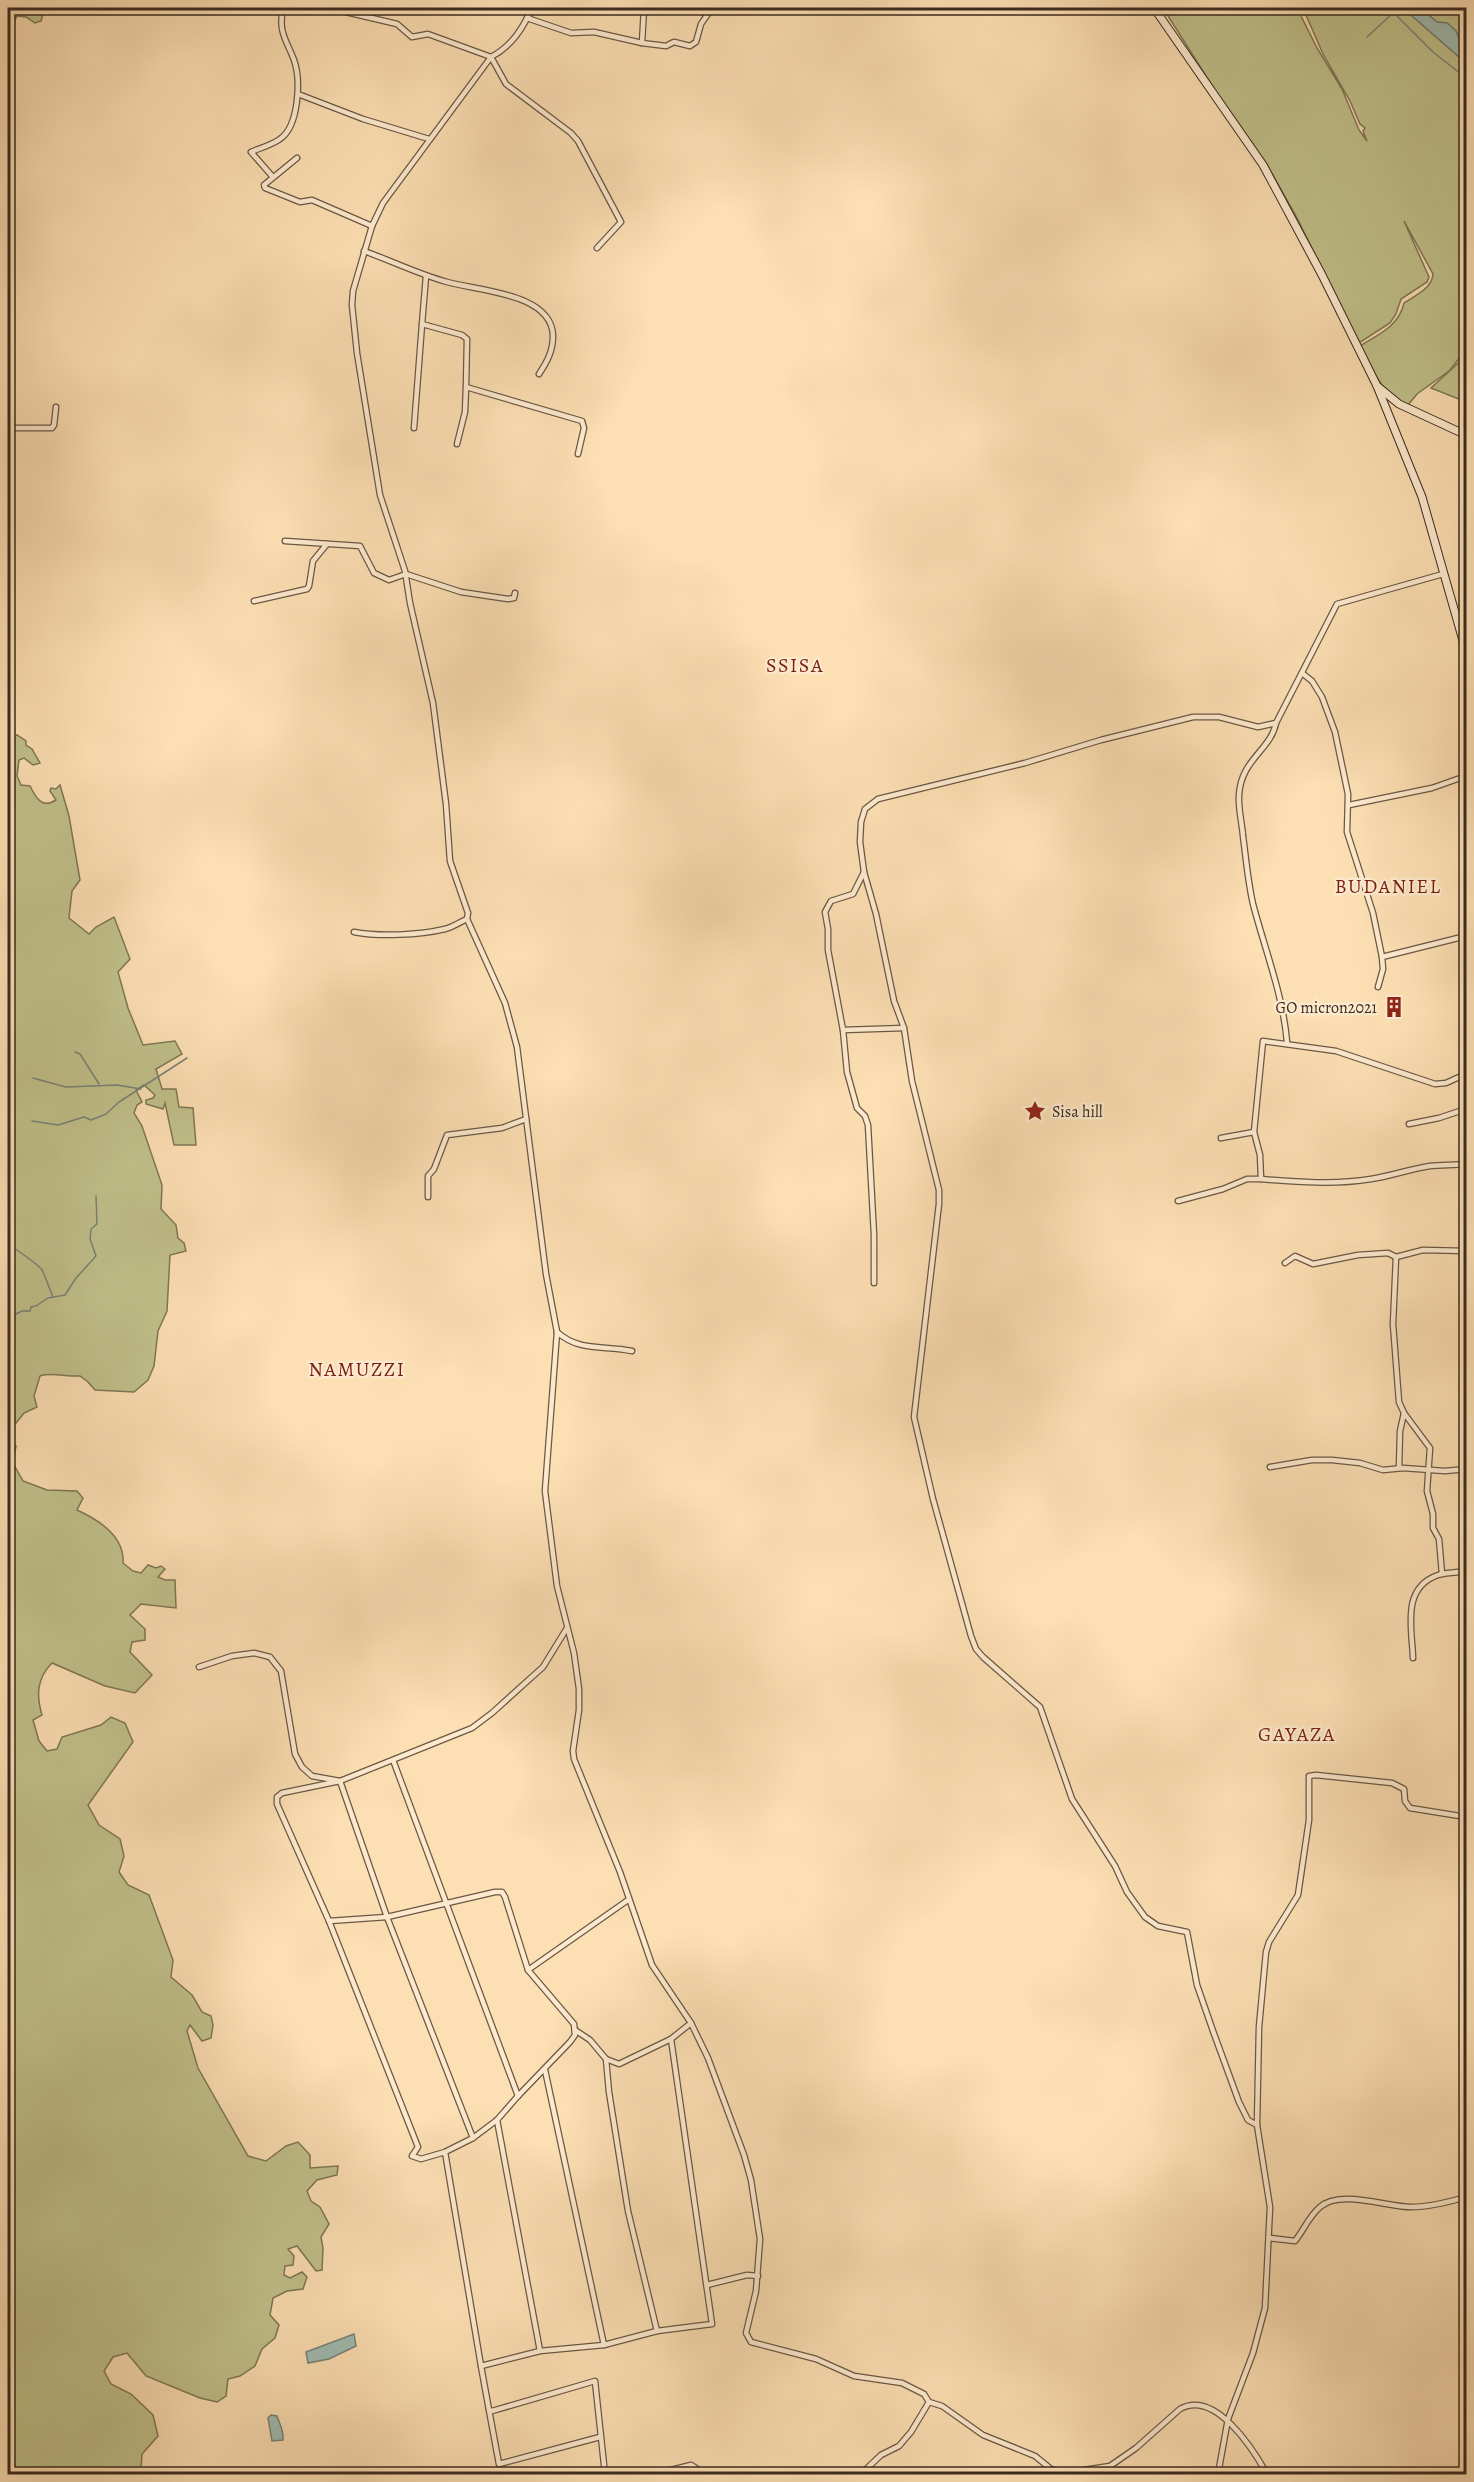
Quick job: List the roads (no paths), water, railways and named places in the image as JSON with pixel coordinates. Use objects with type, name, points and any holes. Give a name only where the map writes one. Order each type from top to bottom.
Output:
[{"type":"main road","points":[[1154,8],[1263,165],[1322,275],[1377,386],[1422,497],[1467,651]]},
{"type":"main road","points":[[1377,386],[1404,407],[1467,435]]},
{"type":"main road","points":[[1392,422],[1396,410],[1404,407]]},
{"type":"street","points":[[272,176],[251,152],[280,139],[286,132],[291,123],[298,94],[294,60],[280,27],[283,8]]},
{"type":"street","points":[[329,8],[380,18],[397,24],[412,37],[428,34],[491,57],[506,84],[571,133],[591,164],[621,222],[611,236],[597,248]]},
{"type":"street","points":[[532,8],[527,22],[501,52],[491,57],[383,203],[364,251],[356,278],[352,304],[357,352],[380,495],[406,574],[410,603],[433,703],[446,804],[450,861],[468,913],[467,919],[486,957],[510,1017],[518,1047],[546,1274],[557,1332],[545,1491],[554,1567],[574,1653],[579,1689],[574,1759],[620,1872],[652,1965],[691,2024],[735,2125],[751,2180],[760,2239],[758,2276],[746,2333],[751,2342],[816,2359],[854,2376],[902,2383],[924,2394],[929,2402],[942,2406],[983,2435],[1035,2457],[1051,2469],[1064,2473],[1110,2466],[1136,2448],[1163,2423],[1189,2404],[1198,2404],[1228,2419],[1254,2452],[1267,2475]]},
{"type":"street","points":[[642,43],[644,8]]},
{"type":"street","points":[[527,18],[571,33],[594,32],[666,46],[674,42],[692,45],[696,42],[701,24],[712,8]]},
{"type":"street","points":[[298,94],[429,139]]},
{"type":"street","points":[[297,158],[272,176],[264,185],[268,190],[305,203],[312,200],[372,226]]},
{"type":"street","points":[[364,251],[426,276],[520,299],[543,310],[550,320],[553,342],[548,362],[539,374]]},
{"type":"street","points":[[414,428],[426,276]]},
{"type":"street","points":[[422,324],[462,335],[467,339],[465,412],[457,444]]},
{"type":"street","points":[[466,387],[582,421],[584,428],[578,454]]},
{"type":"street","points":[[8,428],[52,428],[56,407]]},
{"type":"street","points":[[285,541],[360,546],[374,573],[385,578],[393,579],[406,574],[461,592],[508,599],[514,598],[515,593]]},
{"type":"street","points":[[254,601],[307,589],[313,561],[327,544]]},
{"type":"street","points":[[1287,1042],[1274,975],[1250,888],[1239,795],[1242,778],[1251,761],[1270,740],[1275,723],[1337,604],[1443,574]]},
{"type":"street","points":[[1302,673],[1312,681],[1322,697],[1335,732],[1349,805],[1347,832],[1373,913],[1382,957],[1383,969],[1378,987]]},
{"type":"street","points":[[1257,2126],[1248,2120],[1239,2102],[1213,2031],[1197,1985],[1187,1932],[1150,1922],[1127,1892],[1115,1866],[1072,1799],[1040,1707],[976,1649],[933,1499],[914,1417],[939,1190],[912,1081],[904,1028],[894,1001],[876,914],[864,872],[860,842],[861,822],[865,808],[879,799],[1025,763],[1101,740],[1193,717],[1219,717],[1258,727],[1275,723]]},
{"type":"street","points":[[1349,805],[1432,788],[1467,776]]},
{"type":"street","points":[[864,872],[853,894],[831,901],[825,912],[829,958],[843,1030],[848,1072],[856,1106],[865,1116],[868,1125],[874,1235],[874,1283]]},
{"type":"street","points":[[354,932],[406,933],[446,929],[467,919]]},
{"type":"street","points":[[1382,957],[1467,936]]},
{"type":"street","points":[[843,1030],[904,1028]]},
{"type":"street","points":[[1261,1179],[1260,1155],[1254,1132],[1263,1041],[1287,1042],[1336,1051],[1435,1084],[1446,1083],[1467,1074]]},
{"type":"street","points":[[1409,1124],[1467,1109]]},
{"type":"street","points":[[428,1197],[428,1176],[434,1169],[447,1135],[502,1128],[526,1119]]},
{"type":"street","points":[[1221,1138],[1254,1132]]},
{"type":"street","points":[[1178,1201],[1223,1189],[1247,1179],[1307,1182],[1372,1179],[1413,1169],[1467,1164]]},
{"type":"street","points":[[1285,1263],[1295,1256],[1313,1264],[1358,1255],[1388,1253],[1396,1257],[1423,1250],[1467,1251]]},
{"type":"street","points":[[1396,1257],[1393,1324],[1399,1402],[1404,1413],[1429,1445],[1430,1469],[1427,1491],[1433,1514],[1433,1528],[1439,1539],[1442,1574]]},
{"type":"street","points":[[557,1332],[568,1341],[577,1344],[632,1351]]},
{"type":"street","points":[[1399,1468],[1400,1431],[1404,1413]]},
{"type":"street","points":[[1270,1467],[1312,1460],[1332,1460],[1360,1463],[1383,1470],[1399,1468],[1467,1469]]},
{"type":"street","points":[[1413,1658],[1411,1605],[1421,1585],[1442,1574],[1467,1571]]},
{"type":"street","points":[[329,1921],[387,1917],[445,1902],[502,1892],[528,1970],[574,2024],[575,2030],[570,2042],[497,2120],[473,2138],[446,2152],[421,2159],[412,2156],[417,2147],[329,1921],[277,1800],[282,1793],[340,1781],[472,1728],[543,1667],[567,1628]]},
{"type":"street","points":[[199,1667],[232,1656],[255,1653],[270,1657],[281,1671],[296,1754],[302,1767],[312,1776],[340,1781]]},
{"type":"street","points":[[393,1760],[518,2096]]},
{"type":"street","points":[[1218,2475],[1228,2419],[1263,2320],[1270,2207],[1257,2126],[1258,2026],[1264,1962],[1269,1942],[1298,1895],[1309,1820],[1309,1776],[1322,1775],[1392,1783],[1404,1789],[1405,1800],[1410,1808],[1467,1817]]},
{"type":"street","points":[[340,1781],[387,1917],[473,2138]]},
{"type":"street","points":[[528,1970],[628,1900]]},
{"type":"street","points":[[575,2030],[590,2040],[606,2059],[614,2064],[624,2063],[671,2039],[691,2024]]},
{"type":"street","points":[[481,2366],[540,2351],[604,2345],[657,2331],[712,2324],[671,2039]]},
{"type":"street","points":[[606,2059],[628,2211],[657,2331]]},
{"type":"street","points":[[545,2070],[604,2345]]},
{"type":"street","points":[[497,2120],[540,2351]]},
{"type":"street","points":[[446,2152],[499,2464],[600,2437]]},
{"type":"street","points":[[1269,2238],[1295,2241],[1314,2212],[1328,2202],[1356,2200],[1410,2207],[1467,2197]]},
{"type":"street","points":[[707,2285],[747,2275],[758,2276]]},
{"type":"street","points":[[489,2410],[498,2410],[595,2381],[605,2475]]},
{"type":"street","points":[[861,2475],[881,2455],[899,2446],[911,2432],[929,2402]]},
{"type":"street","points":[[655,2475],[691,2465],[696,2468],[699,2475]]},
{"type":"water","points":[[1403,8],[1420,8],[1437,22],[1447,23],[1456,31],[1460,42],[1466,47],[1466,63]]},
{"type":"water","points":[[354,2334],[356,2346],[329,2359],[308,2363],[306,2352]]},
{"type":"water","points":[[271,2415],[277,2416],[283,2440],[272,2441],[268,2418]]},
{"type":"waterway","points":[[1354,14],[1360,8]]},
{"type":"waterway","points":[[1380,12],[1386,8]]},
{"type":"waterway","points":[[1389,8],[1433,52],[1466,78]]},
{"type":"waterway","points":[[1367,37],[1393,13]]},
{"type":"waterway","points":[[75,1052],[80,1054],[99,1084]]},
{"type":"waterway","points":[[32,1121],[58,1125],[84,1117],[91,1120],[106,1114],[119,1102],[187,1058]]},
{"type":"waterway","points":[[33,1078],[66,1087],[117,1085],[141,1089]]},
{"type":"waterway","points":[[8,1318],[22,1311],[30,1311],[31,1307],[48,1298],[65,1295],[76,1278],[96,1256],[90,1239],[91,1229],[97,1224],[96,1196]]},
{"type":"waterway","points":[[8,1244],[42,1270],[53,1297]]},
{"type":"place","name":"GO micron2021","points":[[1394,1007]]},
{"type":"place","name":"Sisa hill","points":[[1035,1111]]},
{"type":"district","name":"SSISA","points":[[795,665]]},
{"type":"district","name":"BUDANIEL","points":[[1388,886]]},
{"type":"district","name":"NAMUZZI","points":[[357,1369]]},
{"type":"district","name":"GAYAZA","points":[[1297,1734]]}]
